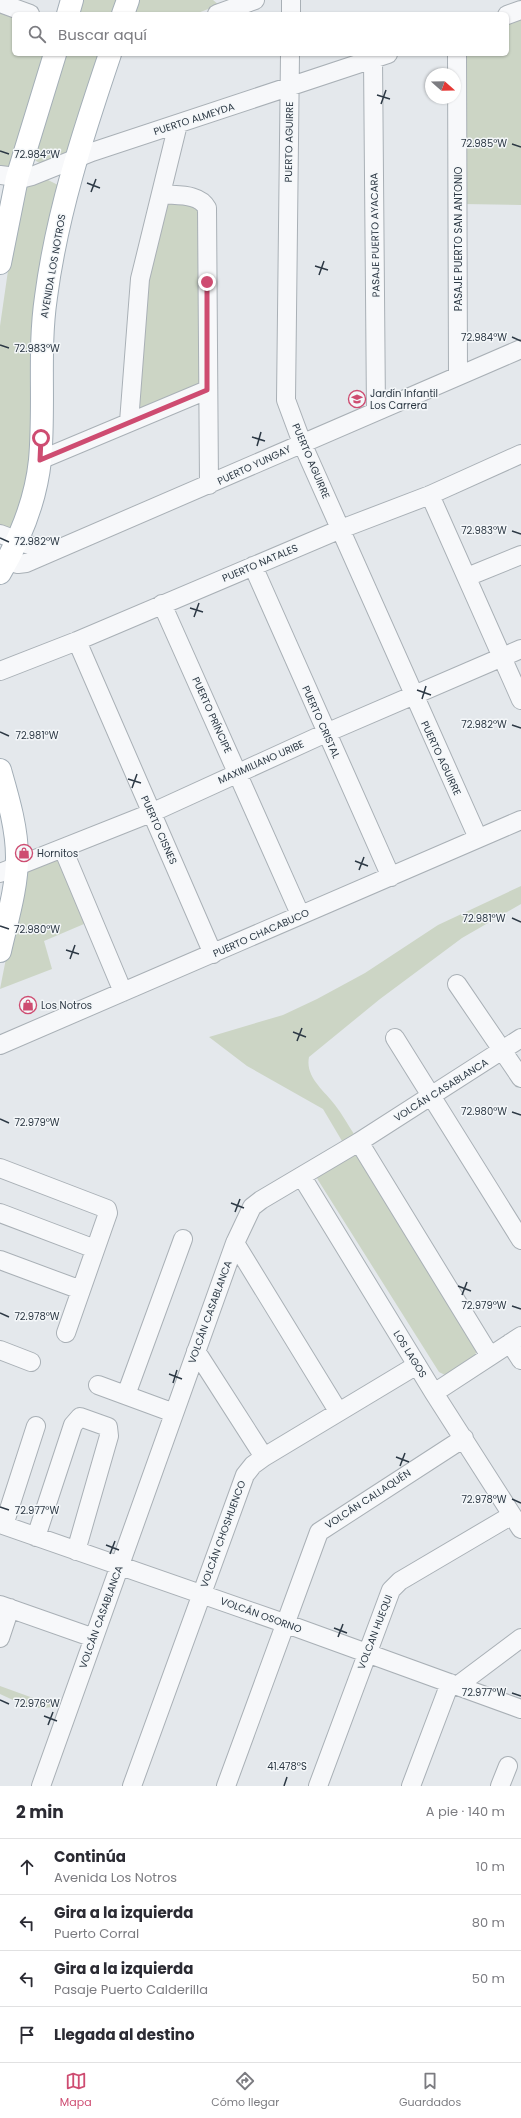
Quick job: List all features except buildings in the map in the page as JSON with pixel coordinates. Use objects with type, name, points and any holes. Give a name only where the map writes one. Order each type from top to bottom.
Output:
[{"type":"main road","points":[[69,12],[72,0]]},
{"type":"main road","points":[[124,12],[128,0]]},
{"type":"main road","points":[[0,263],[9,176],[54,56]]},
{"type":"main road","name":"AVENIDA LOS NOTROS","points":[[2,565],[9,537],[34,492],[40,460],[41,348],[43,316],[55,244],[75,159],[109,56]]},
{"type":"main road","points":[[0,770],[12,820],[0,951]]},
{"type":"street","points":[[223,12],[256,0]]},
{"type":"street","points":[[291,0],[291,12]]},
{"type":"street","points":[[0,4],[24,12]]},
{"type":"street","points":[[509,14],[521,10]]},
{"type":"street","name":"PUERTO AGUIRRE","points":[[290,56],[286,400],[302,443],[413,696],[478,838]]},
{"type":"street","name":"PASAJE PUERTO SAN ANTONIO","points":[[457,56],[458,376]]},
{"type":"street","name":"PUERTO ALMEYDA","points":[[9,176],[32,176],[75,159],[381,57]]},
{"type":"street","name":"PASAJE PUERTO AYACARA","points":[[376,411],[381,57]]},
{"type":"street","points":[[129,422],[140,279],[178,124]]},
{"type":"street","points":[[161,194],[196,198],[204,202],[207,208],[207,390],[209,486]]},
{"type":"street","name":"PUERTO YUNGAY","points":[[2,565],[26,563],[209,486],[302,443],[521,349]]},
{"type":"street","points":[[40,460],[207,390]]},
{"type":"street","name":"PUERTO NATALES","points":[[0,671],[77,641],[341,529],[430,495],[521,454]]},
{"type":"street","points":[[430,495],[521,700]]},
{"type":"street","points":[[9,537],[53,551]]},
{"type":"street","points":[[466,578],[521,555]]},
{"type":"street","name":"PUERTO CRISTAL","points":[[253,566],[390,877]]},
{"type":"street","name":"PUERTO PRÍNCIPE","points":[[162,604],[300,914]]},
{"type":"street","name":"PUERTO CISNES","points":[[77,641],[213,954]]},
{"type":"street","name":"MAXIMILIANO URIBE","points":[[8,870],[151,812],[326,733],[521,649]]},
{"type":"street","name":"PUERTO CHACABUCO","points":[[0,1045],[213,954],[300,914],[521,820]]},
{"type":"street","points":[[63,848],[122,992]]},
{"type":"street","points":[[458,984],[521,1078]]},
{"type":"street","points":[[395,1038],[521,1240]]},
{"type":"street","name":"VOLCÁN CASABLANCA","points":[[41,1786],[235,1243],[252,1207],[261,1200],[359,1142],[521,1038]]},
{"type":"street","points":[[359,1142],[490,1356]]},
{"type":"street","points":[[0,1168],[104,1207],[108,1213],[66,1333]]},
{"type":"street","name":"LOS LAGOS","points":[[302,1177],[434,1393],[516,1522]]},
{"type":"street","points":[[0,1213],[96,1249]]},
{"type":"street","points":[[126,1395],[183,1239]]},
{"type":"street","points":[[235,1243],[338,1412]]},
{"type":"street","points":[[0,1260],[81,1290]]},
{"type":"street","points":[[434,1393],[516,1340],[521,1360]]},
{"type":"street","points":[[0,1350],[31,1362]]},
{"type":"street","points":[[196,1351],[264,1457]]},
{"type":"street","name":"VOLCÁN CHOSHUENCO","points":[[132,1786],[241,1482],[248,1469],[264,1457],[417,1365]]},
{"type":"street","points":[[98,1385],[174,1413]]},
{"type":"street","points":[[36,1537],[72,1425],[80,1417],[108,1427],[109,1436],[76,1551]]},
{"type":"street","points":[[2,1525],[36,1426]]},
{"type":"street","name":"VOLCÁN CALLAQUÉN","points":[[226,1786],[316,1537],[322,1529],[464,1438]]},
{"type":"street","name":"VOLCAN HUEQUI","points":[[318,1786],[366,1653],[389,1594],[395,1586],[516,1522]]},
{"type":"street","name":"VOLCÁN OSORNO","points":[[2,1525],[284,1623],[521,1709]]},
{"type":"street","points":[[0,1638],[5,1606],[94,1638]]},
{"type":"street","points":[[412,1786],[453,1685],[521,1638]]},
{"type":"street","points":[[500,1786],[508,1766]]},
{"type":"green space","points":[[80,0],[121,0],[118,12],[77,12]]},
{"type":"green space","points":[[134,0],[213,0],[219,5],[200,12],[131,12]]},
{"type":"green space","points":[[0,12],[12,15],[12,56],[46,56],[16,159],[9,166],[0,169]]},
{"type":"green space","points":[[521,17],[521,205],[463,204],[461,56],[509,56],[509,20]]},
{"type":"green space","points":[[60,56],[98,56],[68,152],[42,164],[36,161],[32,156]]},
{"type":"green space","points":[[46,179],[58,185],[35,448],[13,530],[0,527],[0,326],[12,243],[23,188]]},
{"type":"green space","points":[[171,201],[201,206],[203,378],[199,387],[136,410],[147,280],[162,209]]},
{"type":"green space","points":[[54,858],[64,866],[84,924],[44,941],[52,969],[0,989],[23,872]]},
{"type":"green space","points":[[521,886],[521,904],[462,938],[380,999],[309,1057],[310,1071],[316,1083],[338,1108],[354,1134],[342,1141],[323,1109],[247,1066],[209,1037],[283,1015],[317,999],[365,973],[438,925]]},
{"type":"green space","points":[[355,1153],[359,1155],[479,1345],[473,1360],[445,1375],[439,1372],[317,1178],[322,1171]]},
{"type":"green space","points":[[0,1686],[58,1707],[37,1708],[37,1703],[28,1701],[26,1706],[0,1694]]},
{"type":"place","name":"Jardín Infantil Los Carrera","points":[[357,399]]},
{"type":"place","name":"Hornitos","points":[[24,853]]},
{"type":"place","name":"Los Notros","points":[[28,1005]]},
{"type":"route","points":[[41,438],[40,460],[207,390],[207,282]]}]
